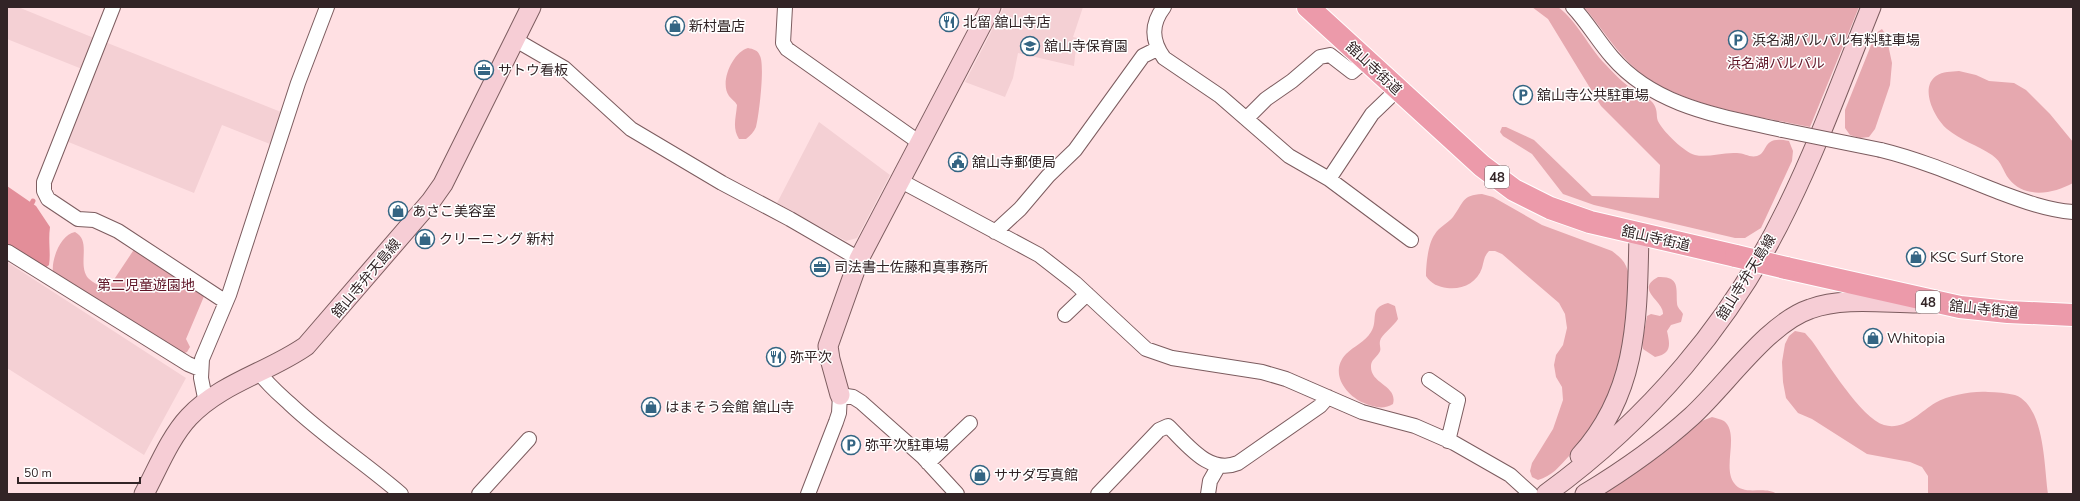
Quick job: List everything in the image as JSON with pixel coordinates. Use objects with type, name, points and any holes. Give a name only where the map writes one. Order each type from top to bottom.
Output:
[{"type":"main road","name":"舘山寺弁天島線","points":[[144,494],[188,418],[206,403],[258,371],[294,355],[317,336],[431,201],[453,166],[531,7]]},
{"type":"main road","points":[[840,395],[828,346],[859,259],[901,181],[990,7]]},
{"type":"main road","name":"舘山寺街道","points":[[1308,7],[1482,166],[1514,190],[1568,215],[1639,234],[1936,303],[1983,310],[2073,315]]},
{"type":"main road","name":"舘山寺弁天島線","points":[[1537,492],[1614,438],[1656,398],[1694,354],[1740,290],[1774,234],[1796,189],[1871,7]]},
{"type":"main road","points":[[1537,492],[1591,444],[1612,410],[1620,392],[1628,367],[1635,334],[1639,234]]},
{"type":"main road","points":[[1585,494],[1618,474],[1667,438],[1719,390],[1770,335],[1795,315],[1810,309],[1833,304],[1936,303]]},
{"type":"street","points":[[113,7],[44,182],[44,191],[48,199],[78,219],[94,220],[118,231],[226,302]]},
{"type":"street","points":[[206,403],[200,369],[226,302],[298,82],[327,7]]},
{"type":"street","points":[[785,7],[783,43],[787,49],[920,143]]},
{"type":"street","points":[[1164,7],[1157,16],[1153,27],[1157,49],[1164,58],[1215,92],[1247,118],[1289,156],[1329,179],[1410,240]]},
{"type":"street","points":[[1573,7],[1591,28],[1612,57],[1633,77],[1657,94],[1684,106],[1782,130],[1881,150],[1908,158],[2023,201],[2073,212]]},
{"type":"street","points":[[514,39],[564,68],[631,129],[722,183],[790,219],[859,259]]},
{"type":"street","points":[[995,232],[1020,209],[1048,176],[1075,150],[1144,56],[1157,49]]},
{"type":"street","points":[[1247,118],[1266,99],[1292,81],[1320,57],[1330,55],[1352,72],[1366,60]]},
{"type":"street","points":[[1329,179],[1372,114],[1398,89]]},
{"type":"street","points":[[901,181],[1040,255],[1086,294],[1135,341],[1146,349],[1158,354],[1262,372],[1286,379],[1362,412],[1411,424],[1448,441],[1510,474],[1537,492]]},
{"type":"street","points":[[8,252],[188,364],[200,369]]},
{"type":"street","points":[[1066,315],[1086,294]]},
{"type":"street","points":[[258,371],[265,381],[315,427],[380,476],[401,494]]},
{"type":"street","points":[[1429,380],[1458,400],[1448,441]]},
{"type":"street","points":[[808,494],[839,413],[840,395],[853,397],[861,402],[928,463],[957,494]]},
{"type":"street","points":[[1098,494],[1159,430],[1168,426],[1210,464],[1218,467],[1229,467],[1238,463],[1320,406],[1328,397]]},
{"type":"street","points":[[928,463],[970,423]]},
{"type":"street","points":[[479,494],[529,439]]},
{"type":"street","points":[[1208,494],[1210,481],[1218,467]]},
{"type":"shaded area","points":[[7,7],[18,7],[94,38],[82,69],[7,39]]},
{"type":"shaded area","name":"舘山寺保育園","points":[[1004,7],[1083,7],[1073,37],[1077,38],[1074,66],[1018,53],[1013,78],[1005,97],[965,82]]},
{"type":"shaded area","points":[[105,42],[281,112],[270,144],[222,125],[194,193],[66,141]]},
{"type":"shaded area","points":[[819,122],[890,175],[857,238],[846,241],[777,203]]},
{"type":"shaded area","points":[[7,186],[36,206],[50,227],[49,265],[45,268],[7,244]]},
{"type":"shaded area","points":[[7,262],[186,378],[144,455],[7,368]]},
{"type":"green space","points":[[1532,7],[1558,7],[1565,13],[1572,20],[1594,51],[1614,73],[1628,86],[1651,100],[1656,109],[1658,121],[1662,127],[1675,141],[1690,153],[1700,156],[1737,153],[1757,156],[1763,152],[1770,142],[1774,140],[1789,141],[1793,151],[1792,161],[1761,228],[1745,238],[1735,238],[1594,205],[1563,194],[1532,154],[1503,136],[1500,132],[1502,127],[1506,127],[1534,140],[1592,196],[1659,198],[1660,165],[1601,106],[1548,19]]},
{"type":"green space","name":"浜名湖パルパル","points":[[1584,7],[1859,7],[1810,127],[1719,108],[1674,93],[1654,82],[1629,63]]},
{"type":"green space","points":[[1882,29],[1886,35],[1892,63],[1890,85],[1875,129],[1869,137],[1860,138],[1850,135],[1845,128],[1845,110],[1876,33]]},
{"type":"green space","points":[[748,48],[757,51],[760,56],[762,80],[760,102],[755,129],[746,139],[739,139],[735,127],[737,105],[726,90],[726,83],[729,68],[733,61],[737,55]]},
{"type":"green space","points":[[1959,71],[1976,75],[1989,81],[2014,83],[2026,90],[2050,114],[2073,142],[2073,183],[2048,192],[2040,193],[2023,190],[2009,179],[1996,158],[1947,129],[1934,111],[1929,95],[1929,88],[1931,81],[1939,74]]},
{"type":"green space","points":[[1482,194],[1493,197],[1542,225],[1612,251],[1623,261],[1629,274],[1629,299],[1624,342],[1619,363],[1604,403],[1594,421],[1569,456],[1551,474],[1538,480],[1532,477],[1530,471],[1532,463],[1553,429],[1563,400],[1562,387],[1556,377],[1554,365],[1556,355],[1563,345],[1567,328],[1565,314],[1559,303],[1502,254],[1495,251],[1489,251],[1487,253],[1477,278],[1463,287],[1441,287],[1435,285],[1426,276],[1429,248],[1435,234],[1453,217],[1464,200],[1471,196]]},
{"type":"green space","name":"第二児童遊園地","points":[[75,232],[83,241],[84,266],[88,278],[107,290],[135,248],[205,294],[186,339],[190,347],[187,352],[182,354],[53,273],[55,254],[61,242],[65,237]]},
{"type":"green space","points":[[1658,277],[1665,277],[1673,281],[1676,288],[1677,305],[1683,314],[1681,322],[1671,325],[1667,331],[1669,344],[1667,351],[1661,356],[1655,357],[1643,349],[1642,343],[1647,316],[1651,314],[1660,316],[1663,314],[1662,309],[1649,291],[1651,282]]},
{"type":"green space","points":[[1388,303],[1395,306],[1398,319],[1381,339],[1380,352],[1371,366],[1375,377],[1392,393],[1393,404],[1386,407],[1378,407],[1364,403],[1345,389],[1339,375],[1339,368],[1341,361],[1346,354],[1366,339],[1371,332],[1378,308]]},
{"type":"green space","points":[[1795,331],[1805,333],[1855,401],[1865,412],[1884,425],[1891,426],[1905,423],[1935,403],[1947,398],[1968,393],[2005,393],[2015,395],[2025,401],[2038,424],[2044,454],[2048,494],[1928,494],[1928,476],[1922,467],[1910,462],[1867,454],[1812,419],[1798,413],[1786,398],[1783,382],[1782,362],[1785,344],[1789,336]]},
{"type":"green space","points":[[1712,417],[1724,421],[1729,427],[1731,434],[1730,468],[1734,483],[1743,489],[1766,490],[1777,494],[1602,494],[1699,422]]},
{"type":"place","name":"北留 舘山寺店","points":[[949,22]]},
{"type":"place","name":"新村畳店","points":[[675,26]]},
{"type":"place","name":"浜名湖パルパル有料駐車場","points":[[1738,40]]},
{"type":"place","name":"舘山寺保育園","points":[[1030,46]]},
{"type":"place","name":"サトウ看板","points":[[484,70]]},
{"type":"place","name":"舘山寺公共駐車場","points":[[1523,95]]},
{"type":"place","name":"舘山寺郵便局","points":[[958,162]]},
{"type":"place","name":"あさこ美容室","points":[[398,211]]},
{"type":"place","name":"クリーニング 新村","points":[[425,239]]},
{"type":"place","name":"KSC Surf Store","points":[[1916,257]]},
{"type":"place","name":"司法書士佐藤和真事務所","points":[[820,267]]},
{"type":"place","name":"Whitopia","points":[[1873,338]]},
{"type":"place","name":"弥平次","points":[[776,357]]},
{"type":"place","name":"はまそう会館 舘山寺","points":[[651,407]]},
{"type":"place","name":"弥平次駐車場","points":[[851,445]]},
{"type":"place","name":"ササダ写真館","points":[[980,475]]}]
